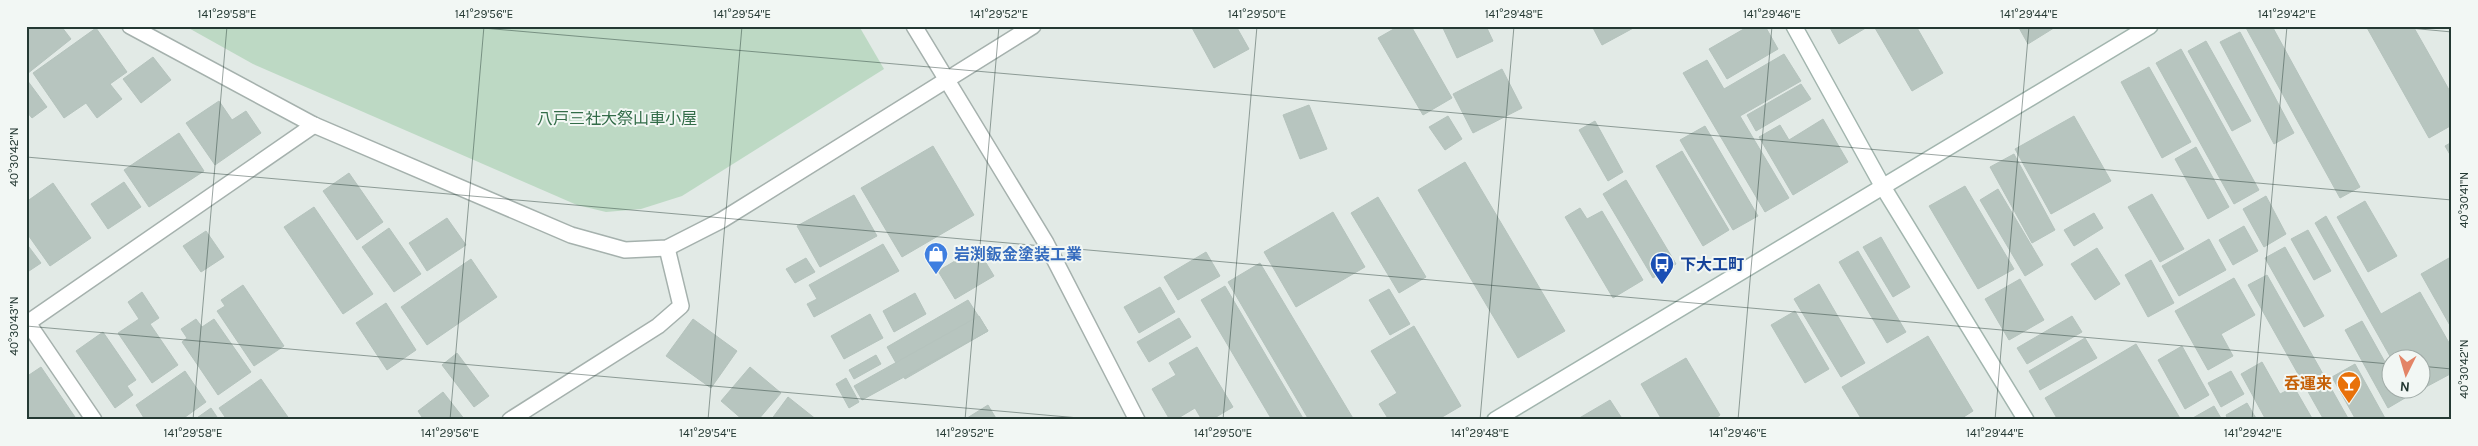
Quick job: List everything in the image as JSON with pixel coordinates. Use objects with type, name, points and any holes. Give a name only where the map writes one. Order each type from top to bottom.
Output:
[{"type":"street","points":[[130,26],[314,125],[571,235],[625,250],[667,248],[722,220],[1033,26]]},
{"type":"street","points":[[914,26],[1046,243],[1136,420]]},
{"type":"street","points":[[1794,26],[1883,187],[2026,420]]},
{"type":"street","points":[[1495,420],[2150,26]]},
{"type":"street","points":[[94,420],[27,323],[314,125]]},
{"type":"street","points":[[510,420],[658,326],[681,306],[667,248]]},
{"type":"green space","name":"八戸三社大祭山車小屋","points":[[185,26],[859,26],[884,69],[682,196],[641,209],[606,212],[577,205],[253,64]]},
{"type":"building","points":[[26,26],[61,26],[71,39],[27,74]]},
{"type":"building","points":[[1191,26],[1236,26],[1249,49],[1214,68]]},
{"type":"building","points":[[1399,26],[1411,26],[1452,98],[1423,115],[1378,38]]},
{"type":"building","points":[[1442,26],[1486,26],[1493,41],[1457,58]]},
{"type":"building","points":[[1592,26],[1637,26],[1602,45]]},
{"type":"building","points":[[1749,26],[1765,26],[1778,49],[1727,79],[1709,49]]},
{"type":"building","points":[[1829,26],[1869,26],[1839,44]]},
{"type":"building","points":[[1878,26],[1916,26],[1943,73],[1912,91],[1875,28]]},
{"type":"building","points":[[2018,26],[2057,26],[2028,44]]},
{"type":"building","points":[[2245,26],[2272,26],[2360,187],[2340,198]]},
{"type":"building","points":[[2366,26],[2413,26],[2452,95],[2452,125],[2429,138]]},
{"type":"building","points":[[96,28],[127,72],[110,84],[122,99],[97,118],[86,103],[64,118],[33,73]]},
{"type":"building","points":[[2240,32],[2294,133],[2274,144],[2220,42]]},
{"type":"building","points":[[2206,41],[2251,121],[2232,131],[2188,51]]},
{"type":"building","points":[[2181,49],[2259,190],[2234,204],[2156,63]]},
{"type":"building","points":[[1784,54],[1801,81],[1740,116],[1789,198],[1765,212],[1683,73],[1707,60],[1724,89]]},
{"type":"building","points":[[153,57],[171,80],[141,103],[123,79]]},
{"type":"building","points":[[2149,67],[2191,142],[2162,158],[2121,82]]},
{"type":"building","points":[[1502,69],[1522,108],[1473,133],[1453,94]]},
{"type":"building","points":[[27,80],[47,107],[32,118],[26,111]]},
{"type":"building","points":[[1801,84],[1811,99],[1756,131],[1747,115]]},
{"type":"building","points":[[219,101],[232,120],[246,111],[261,133],[215,165],[186,123]]},
{"type":"building","points":[[1309,105],[1327,149],[1300,159],[1283,115]]},
{"type":"building","points":[[1448,116],[1462,139],[1445,150],[1429,127]]},
{"type":"building","points":[[2074,116],[2111,181],[2051,214],[2015,149]]},
{"type":"building","points":[[1823,119],[1848,162],[1793,195],[1759,137],[1780,125],[1789,140]]},
{"type":"building","points":[[1595,121],[1623,172],[1608,181],[1579,130]]},
{"type":"building","points":[[1705,126],[1758,216],[1733,230],[1680,140]]},
{"type":"building","points":[[179,133],[204,171],[149,207],[124,170]]},
{"type":"building","points":[[2452,142],[2452,158],[2445,146]]},
{"type":"building","points":[[933,146],[974,215],[902,257],[861,188]]},
{"type":"building","points":[[2196,147],[2229,207],[2208,219],[2175,159]]},
{"type":"building","points":[[1682,151],[1729,230],[1703,246],[1656,166]]},
{"type":"building","points":[[2014,154],[2055,230],[2032,243],[1990,167]]},
{"type":"building","points":[[1465,162],[1565,331],[1518,358],[1418,190]]},
{"type":"building","points":[[349,173],[383,222],[357,240],[323,191]]},
{"type":"building","points":[[1626,180],[1676,264],[1653,278],[1603,194]]},
{"type":"building","points":[[124,182],[141,207],[108,229],[91,204]]},
{"type":"building","points":[[53,183],[91,238],[50,266],[26,232],[26,202]]},
{"type":"building","points":[[1965,186],[2014,269],[1978,289],[1929,206]]},
{"type":"building","points":[[1998,189],[2043,265],[2025,276],[1980,200]]},
{"type":"building","points":[[2152,194],[2184,249],[2160,262],[2128,207]]},
{"type":"building","points":[[854,195],[877,236],[820,267],[797,226]]},
{"type":"building","points":[[2266,196],[2286,234],[2264,247],[2243,209]]},
{"type":"building","points":[[1378,197],[1426,277],[1399,293],[1351,213]]},
{"type":"building","points":[[2365,201],[2397,256],[2368,272],[2337,217]]},
{"type":"building","points":[[314,207],[373,294],[343,314],[284,227]]},
{"type":"building","points":[[1580,208],[1587,219],[1602,211],[1643,280],[1613,298],[1565,217]]},
{"type":"building","points":[[1333,212],[1365,267],[1296,307],[1264,252]]},
{"type":"building","points":[[2094,213],[2103,228],[2074,246],[2064,230]]},
{"type":"building","points":[[2326,216],[2381,314],[2420,292],[2452,348],[2452,373],[2430,385],[2430,348],[2385,348],[2315,223]]},
{"type":"building","points":[[447,218],[466,245],[427,271],[409,243]]},
{"type":"building","points":[[2244,226],[2258,251],[2233,265],[2219,240]]},
{"type":"building","points":[[389,228],[421,274],[394,292],[362,247]]},
{"type":"building","points":[[2308,230],[2331,271],[2314,280],[2291,239]]},
{"type":"building","points":[[206,231],[224,257],[201,272],[183,246]]},
{"type":"building","points":[[1881,237],[1910,287],[1893,297],[1863,247]]},
{"type":"building","points":[[2209,239],[2226,270],[2179,296],[2162,266]]},
{"type":"building","points":[[26,243],[41,263],[26,273]]},
{"type":"building","points":[[883,244],[899,271],[814,317],[807,304],[817,299],[809,285]]},
{"type":"building","points":[[2285,247],[2324,316],[2304,327],[2265,258]]},
{"type":"building","points":[[977,248],[994,276],[955,299],[938,271]]},
{"type":"building","points":[[2097,248],[2120,284],[2095,300],[2071,264]]},
{"type":"building","points":[[1858,251],[1906,332],[1887,343],[1839,262]]},
{"type":"building","points":[[1206,252],[1220,276],[1178,300],[1164,277]]},
{"type":"building","points":[[806,258],[815,272],[795,283],[786,269]]},
{"type":"building","points":[[2449,258],[2452,263],[2452,329],[2421,274]]},
{"type":"building","points":[[471,259],[497,297],[427,345],[401,307]]},
{"type":"building","points":[[2151,260],[2174,303],[2148,317],[2125,275]]},
{"type":"building","points":[[1260,263],[1354,420],[1309,420],[1228,282]]},
{"type":"building","points":[[2267,275],[2349,420],[2324,420],[2248,285]]},
{"type":"building","points":[[2234,278],[2255,315],[2221,334],[2233,356],[2208,370],[2175,311]]},
{"type":"building","points":[[2020,279],[2044,320],[2009,340],[1985,299]]},
{"type":"building","points":[[1819,284],[1865,363],[1841,377],[1794,299]]},
{"type":"building","points":[[243,285],[284,346],[254,366],[217,311],[225,306],[221,300]]},
{"type":"building","points":[[1225,286],[1304,420],[1272,420],[1201,300]]},
{"type":"building","points":[[1160,287],[1175,312],[1139,333],[1124,307]]},
{"type":"building","points":[[1389,289],[1410,324],[1390,335],[1369,300]]},
{"type":"building","points":[[142,292],[159,318],[150,324],[178,365],[152,383],[118,333],[139,319],[128,302]]},
{"type":"building","points":[[915,293],[926,314],[894,332],[883,311]]},
{"type":"building","points":[[968,300],[988,331],[905,379],[887,347]]},
{"type":"building","points":[[386,303],[416,350],[387,370],[356,323]]},
{"type":"building","points":[[1795,311],[1829,369],[1805,383],[1771,325]]},
{"type":"building","points":[[870,314],[883,338],[844,359],[831,336]]},
{"type":"building","points":[[979,316],[988,331],[862,400],[854,386]]},
{"type":"building","points":[[2072,316],[2082,332],[2027,364],[2017,348]]},
{"type":"building","points":[[1179,318],[1191,337],[1149,362],[1137,342]]},
{"type":"building","points":[[196,319],[202,327],[214,319],[251,372],[218,395],[182,342],[187,338],[181,329]]},
{"type":"building","points":[[693,319],[737,351],[711,388],[666,356]]},
{"type":"building","points":[[2362,321],[2380,353],[2380,393],[2345,330]]},
{"type":"building","points":[[1414,326],[1461,406],[1437,420],[1389,420],[1379,404],[1397,393],[1371,351]]},
{"type":"building","points":[[103,332],[136,380],[127,386],[133,395],[115,408],[76,351]]},
{"type":"building","points":[[1928,336],[1973,411],[1959,420],[1862,420],[1842,387]]},
{"type":"building","points":[[2085,338],[2097,358],[2040,390],[2029,371]]},
{"type":"building","points":[[2136,344],[2181,420],[2058,420],[2045,398]]},
{"type":"building","points":[[2182,346],[2209,395],[2185,409],[2158,360]]},
{"type":"building","points":[[1197,347],[1233,407],[1211,420],[1202,420],[1195,408],[1175,420],[1170,420],[1152,389],[1176,375],[1169,363]]},
{"type":"building","points":[[457,353],[489,396],[474,407],[442,365]]},
{"type":"building","points":[[876,355],[881,364],[854,379],[849,370]]},
{"type":"building","points":[[1686,358],[1720,415],[1713,420],[1662,420],[1641,384]]},
{"type":"building","points":[[2262,362],[2280,394],[2294,387],[2313,420],[2266,420],[2241,374]]},
{"type":"building","points":[[2355,364],[2386,420],[2356,420],[2332,377]]},
{"type":"building","points":[[41,367],[77,420],[26,419],[26,377]]},
{"type":"building","points":[[750,367],[781,393],[758,420],[743,420],[721,401]]},
{"type":"building","points":[[185,371],[206,402],[181,420],[141,420],[144,418],[136,405]]},
{"type":"building","points":[[2231,371],[2244,394],[2221,407],[2208,383]]},
{"type":"building","points":[[846,378],[859,402],[849,408],[836,384]]},
{"type":"building","points":[[261,379],[290,420],[227,420],[219,408]]},
{"type":"building","points":[[443,392],[465,420],[424,420],[418,411]]},
{"type":"building","points":[[788,397],[817,420],[771,420]]},
{"type":"building","points":[[2382,398],[2405,398],[2388,408]]},
{"type":"building","points":[[1610,400],[1623,420],[1576,420]]},
{"type":"building","points":[[2247,403],[2257,420],[2228,420],[2226,415]]},
{"type":"building","points":[[988,405],[997,420],[964,420]]},
{"type":"building","points":[[2214,406],[2222,420],[2191,420],[2191,419]]},
{"type":"building","points":[[211,408],[219,420],[194,420]]},
{"type":"place","name":"岩渕鈑金塗装工業","points":[[936,275]]},
{"type":"place","name":"下大工町","points":[[1662,285]]},
{"type":"place","name":"呑運来","points":[[2349,404]]}]
